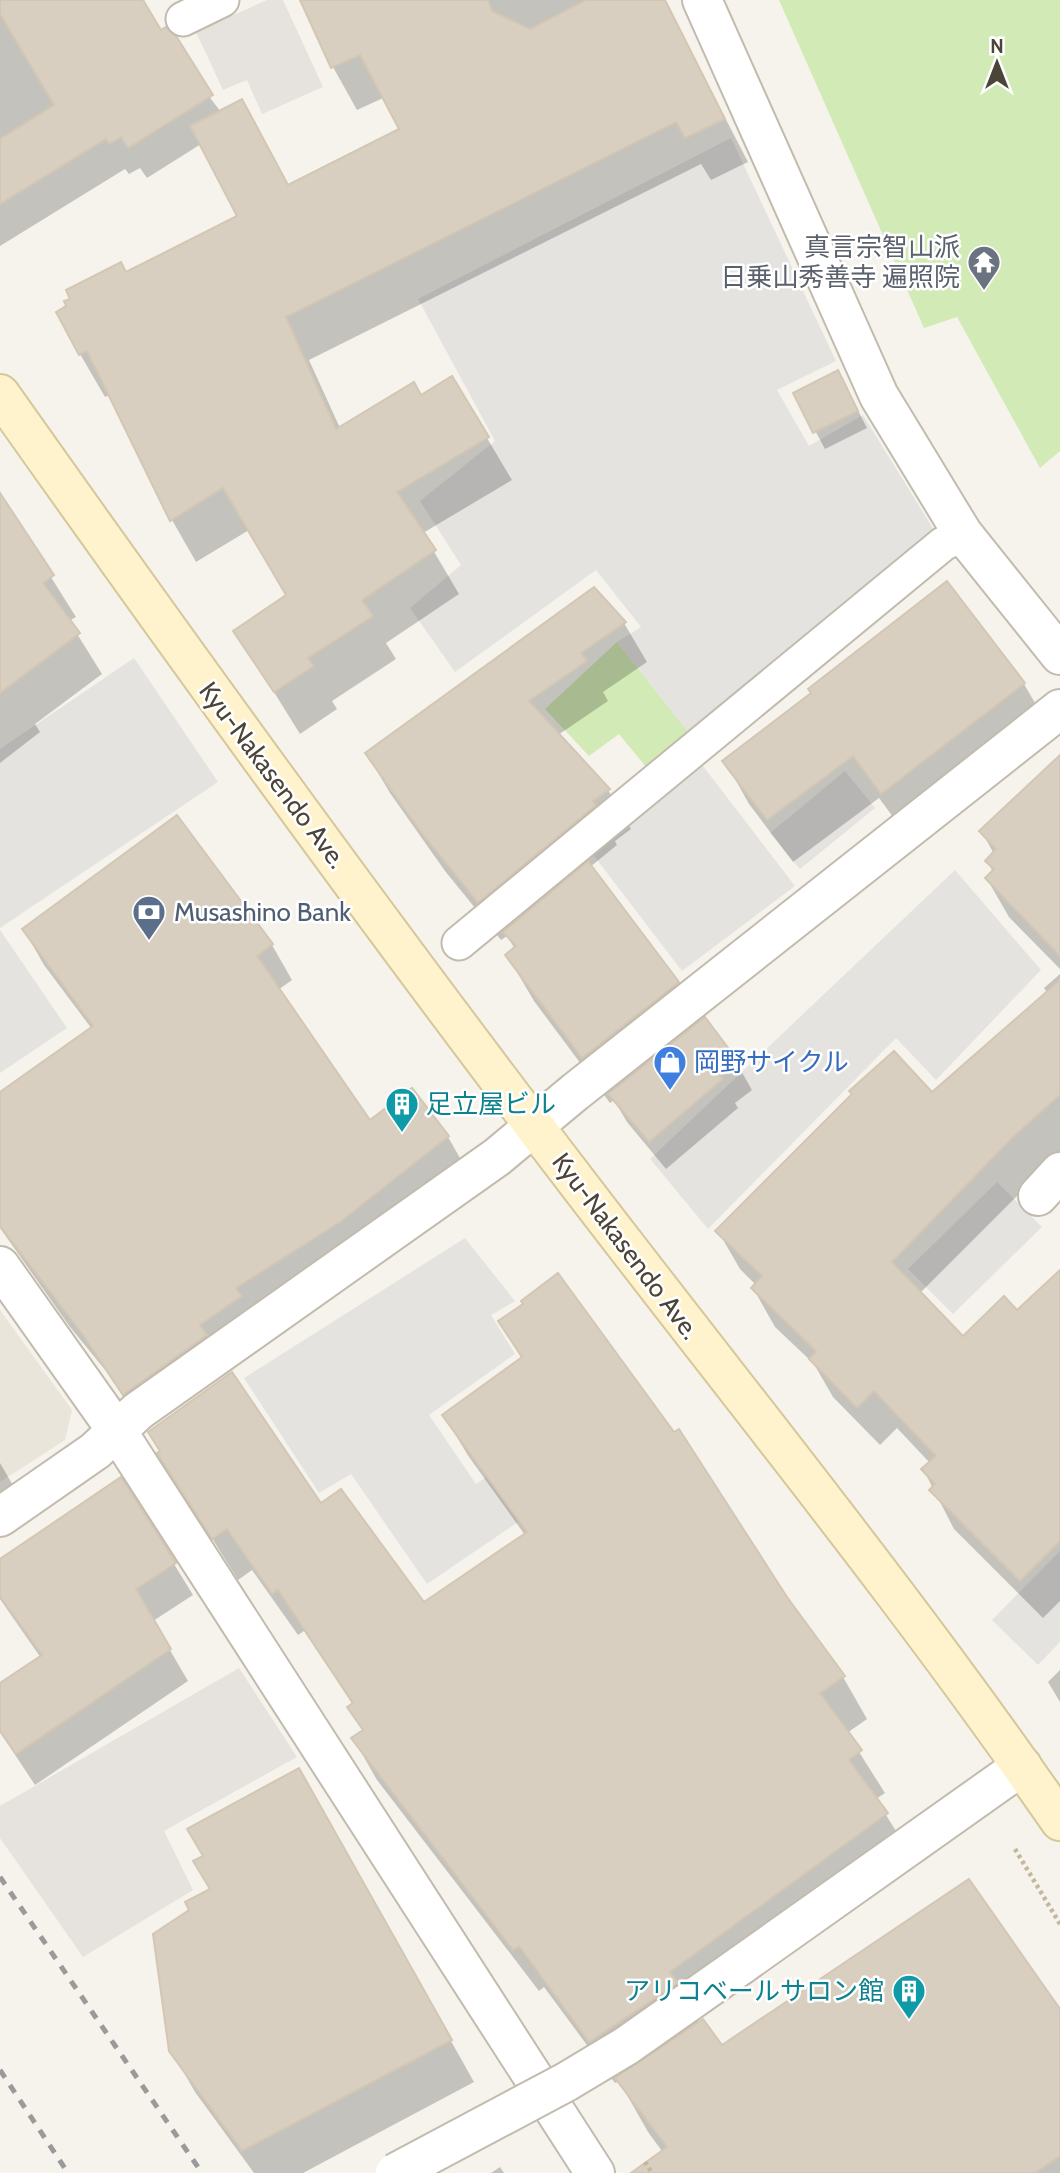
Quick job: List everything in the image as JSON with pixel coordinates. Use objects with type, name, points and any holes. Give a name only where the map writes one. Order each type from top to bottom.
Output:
[{"type":"main road","name":"Kyu-Nakasendo Ave.","points":[[0,394],[222,709],[536,1128],[1022,1766],[1060,1821]]},
{"type":"street","points":[[702,0],[879,396],[962,534],[1060,655]]},
{"type":"street","points":[[0,1517],[95,1451],[138,1411],[536,1128],[575,1092],[1060,709]]},
{"type":"street","points":[[0,1266],[117,1431],[594,2173]]},
{"type":"street","points":[[395,2173],[614,2053],[1022,1766]]},
{"type":"lane","points":[[183,19],[222,0]]},
{"type":"lane","points":[[459,943],[943,544],[962,534]]},
{"type":"path","points":[[1009,1838],[1060,1924]]},
{"type":"shaded area","points":[[267,0],[283,0],[323,87],[262,114],[247,80],[223,90],[196,32]]},
{"type":"shaded area","points":[[731,138],[836,361],[777,390],[809,446],[863,415],[937,535],[690,734],[617,642],[641,627],[596,570],[455,672],[410,608],[461,565],[420,501],[495,441],[418,299]]},
{"type":"shaded area","points":[[134,658],[218,782],[0,928],[0,749]]},
{"type":"shaded area","points":[[703,766],[795,886],[682,971],[591,852]]},
{"type":"shaded area","points":[[845,771],[875,808],[800,869],[770,833]]},
{"type":"shaded area","points":[[955,870],[1041,970],[936,1080],[896,1038],[708,1229],[650,1159]]},
{"type":"shaded area","points":[[0,930],[67,1028],[0,1073]]},
{"type":"shaded area","points":[[997,1182],[1042,1227],[953,1314],[908,1269]]},
{"type":"shaded area","points":[[465,1238],[515,1301],[491,1315],[515,1354],[429,1415],[476,1484],[633,1378],[663,1423],[427,1584],[351,1474],[319,1493],[244,1378]]},
{"type":"shaded area","points":[[0,1310],[72,1410],[65,1440],[0,1482]]},
{"type":"shaded area","points":[[1060,1551],[1060,1642],[1038,1665],[992,1620]]},
{"type":"shaded area","points":[[239,1668],[297,1757],[164,1831],[193,1890],[83,1957],[0,1838],[0,1806]]},
{"type":"green space","name":"真言宗智山派 日乗山秀善寺 遍照院","points":[[779,0],[1060,0],[1060,451],[1040,468],[957,317],[924,328]]},
{"type":"green space","points":[[617,642],[690,734],[647,768],[619,734],[589,756],[545,709]]},
{"type":"building","points":[[0,0],[143,0],[161,30],[166,27],[176,36],[213,95],[128,148],[121,137],[109,144],[106,139],[0,204],[0,139],[54,105],[0,14]]},
{"type":"building","points":[[300,0],[488,0],[492,11],[530,29],[586,0],[665,0],[725,119],[685,138],[676,122],[286,317],[336,429],[414,382],[421,395],[452,376],[489,437],[397,492],[436,550],[362,600],[373,616],[308,658],[314,666],[274,692],[233,631],[286,595],[223,488],[170,521],[87,351],[79,355],[56,312],[66,306],[64,301],[70,299],[66,290],[121,262],[126,272],[237,216],[190,126],[242,99],[288,185],[399,129],[360,55],[331,68]]},
{"type":"building","points":[[838,370],[858,411],[813,433],[793,393]]},
{"type":"building","points":[[0,493],[54,575],[43,583],[80,633],[0,693]]},
{"type":"building","points":[[947,581],[1025,683],[881,794],[853,756],[767,820],[722,761],[811,693],[808,689]]},
{"type":"building","points":[[594,587],[626,622],[581,653],[587,661],[529,701],[610,789],[593,801],[596,805],[478,903],[420,831],[365,753]]},
{"type":"building","points":[[1060,755],[1060,956],[985,878],[994,869],[985,861],[996,849],[979,831]]},
{"type":"building","points":[[177,815],[273,944],[257,956],[370,1120],[412,1088],[449,1136],[340,1222],[236,1288],[242,1296],[200,1325],[207,1335],[123,1395],[83,1335],[0,1226],[0,1092],[93,1026],[22,929]]},
{"type":"building","points":[[588,861],[679,982],[582,1058],[505,955],[516,946],[503,932]]},
{"type":"building","points":[[1060,980],[1060,1095],[1012,1138],[892,1262],[963,1336],[1004,1296],[1017,1310],[1060,1270],[1060,1541],[1020,1581],[929,1490],[935,1484],[921,1469],[936,1456],[874,1391],[857,1408],[809,1359],[816,1351],[751,1288],[762,1276],[715,1231],[852,1094],[849,1091],[894,1051],[932,1092]]},
{"type":"building","points":[[705,1017],[738,1061],[719,1075],[723,1079],[649,1142],[608,1094]]},
{"type":"building","points":[[558,1273],[674,1432],[679,1429],[787,1597],[845,1676],[820,1693],[862,1750],[849,1760],[888,1813],[670,1972],[678,1983],[589,2042],[519,1946],[513,1950],[351,1738],[363,1730],[347,1707],[353,1703],[278,1590],[272,1594],[227,1529],[212,1539],[157,1453],[160,1451],[148,1432],[232,1372],[321,1503],[341,1489],[424,1602],[527,1532],[442,1415],[522,1357],[498,1321],[523,1304],[521,1301]]},
{"type":"building","points":[[121,1477],[176,1563],[136,1589],[171,1649],[16,1754],[0,1731],[0,1683],[42,1655],[0,1597],[0,1559]]},
{"type":"building","points":[[299,1768],[452,2040],[242,2151],[169,2051],[153,1934],[189,1910],[185,1902],[210,1889],[193,1861],[203,1856],[187,1829]]},
{"type":"building","name":"アリコベールサロン館","points":[[969,1879],[1060,2009],[1060,2156],[1035,2173],[631,2173],[667,2147],[615,2078],[703,2019],[722,2045]]},
{"type":"railway","points":[[0,1877],[202,2173]]},
{"type":"railway","points":[[0,2070],[68,2173]]},
{"type":"place","name":"真言宗智山派 日乗山秀善寺 遍照院","points":[[984,292]]},
{"type":"place","name":"Musashino Bank","points":[[149,942]]},
{"type":"place","name":"岡野サイクル","points":[[670,1092]]},
{"type":"place","name":"足立屋ビル","points":[[402,1134]]},
{"type":"place","name":"アリコベールサロン館","points":[[909,2021]]}]
